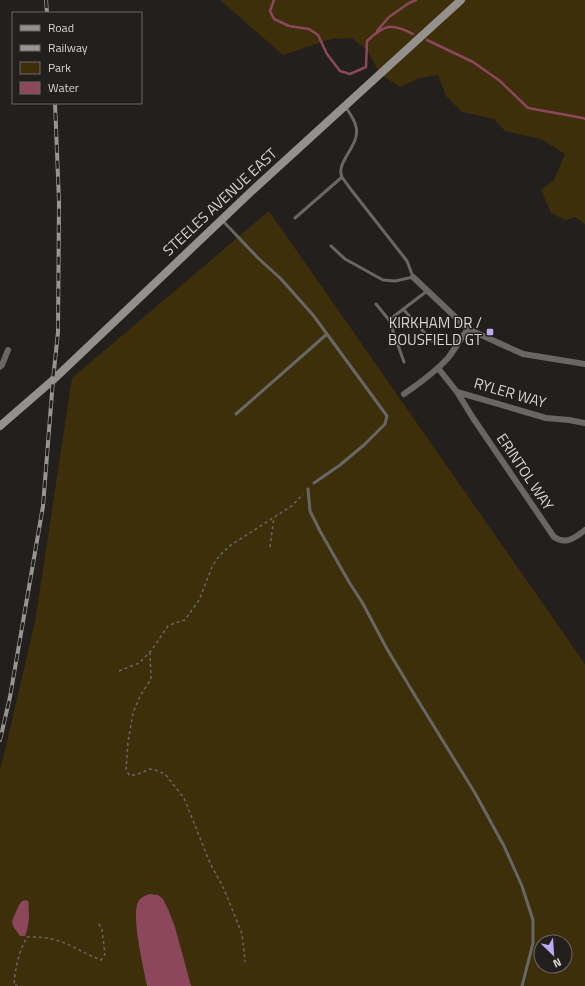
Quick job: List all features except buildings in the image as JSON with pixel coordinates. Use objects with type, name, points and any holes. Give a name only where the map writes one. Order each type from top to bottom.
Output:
[{"type":"main road","name":"STEELES AVENUE EAST","points":[[0,426],[53,380],[260,184],[461,0]]},
{"type":"street","points":[[413,277],[468,329],[523,354],[585,364]]},
{"type":"street","points":[[404,394],[426,379],[438,368],[448,357],[468,329]]},
{"type":"street","points":[[0,367],[8,350]]},
{"type":"street","name":"RYLER WAY","points":[[438,368],[457,392],[546,418],[585,423]]},
{"type":"street","name":"ERINTOL WAY","points":[[457,392],[554,537],[560,540],[571,539],[585,530]]},
{"type":"lane","points":[[331,246],[345,259],[383,280],[395,281],[413,277],[407,261],[342,177],[341,173],[343,162],[354,144],[357,134],[356,126],[345,106]]},
{"type":"lane","points":[[296,218],[342,177]]},
{"type":"lane","points":[[222,220],[258,258],[281,279],[313,315],[387,416],[385,424],[364,445],[340,465],[314,483]]},
{"type":"lane","points":[[389,320],[427,291]]},
{"type":"lane","points":[[376,304],[389,320],[404,362]]},
{"type":"lane","points":[[403,309],[432,341]]},
{"type":"lane","points":[[236,414],[327,334]]},
{"type":"lane","points":[[308,489],[310,511],[320,532],[362,602],[387,649],[475,793],[504,846],[522,886],[533,920],[534,943],[522,986]]},
{"type":"path","points":[[119,671],[139,663],[150,652],[168,626],[175,622],[185,620],[195,607],[213,565],[220,555],[231,545],[293,505],[308,489]]},
{"type":"path","points":[[270,546],[274,517]]},
{"type":"path","points":[[150,652],[151,679],[140,696],[133,713],[128,742],[126,769],[129,775],[136,775],[150,769],[165,774],[184,798],[210,863],[224,890],[242,934],[244,962]]},
{"type":"path","points":[[18,986],[14,984],[15,973],[27,937],[44,937],[54,939],[101,960],[105,954],[102,930],[98,922]]},
{"type":"green space","points":[[220,0],[585,0],[585,224],[575,217],[565,220],[551,213],[541,190],[554,180],[565,154],[541,139],[505,131],[494,119],[462,112],[446,96],[438,75],[420,78],[400,87],[380,74],[367,50],[352,38],[331,39],[283,55]]},
{"type":"green space","points":[[269,211],[585,664],[585,986],[0,986],[0,771],[35,622],[72,378]]},
{"type":"water","points":[[151,894],[158,895],[163,899],[168,909],[175,927],[191,986],[147,986],[137,931],[136,909],[140,899]]},
{"type":"water","points":[[27,900],[29,903],[28,928],[25,936],[20,936],[13,926],[12,921],[19,905],[22,901]]},
{"type":"waterway","points":[[274,0],[270,11],[274,19],[289,26],[309,29],[318,35],[327,54],[340,71],[350,74],[366,67],[367,41],[379,31],[384,28],[394,27],[413,34]]},
{"type":"waterway","points":[[377,31],[389,17],[416,0]]},
{"type":"waterway","points":[[427,40],[473,62],[500,81],[528,108],[585,119]]},
{"type":"railway","points":[[46,0],[47,12]]},
{"type":"railway","points":[[0,740],[10,697],[43,506],[58,332],[59,202],[55,104]]},
{"type":"place","name":"KIRKHAM DR / BOUSFIELD GT","points":[[490,332]]}]
